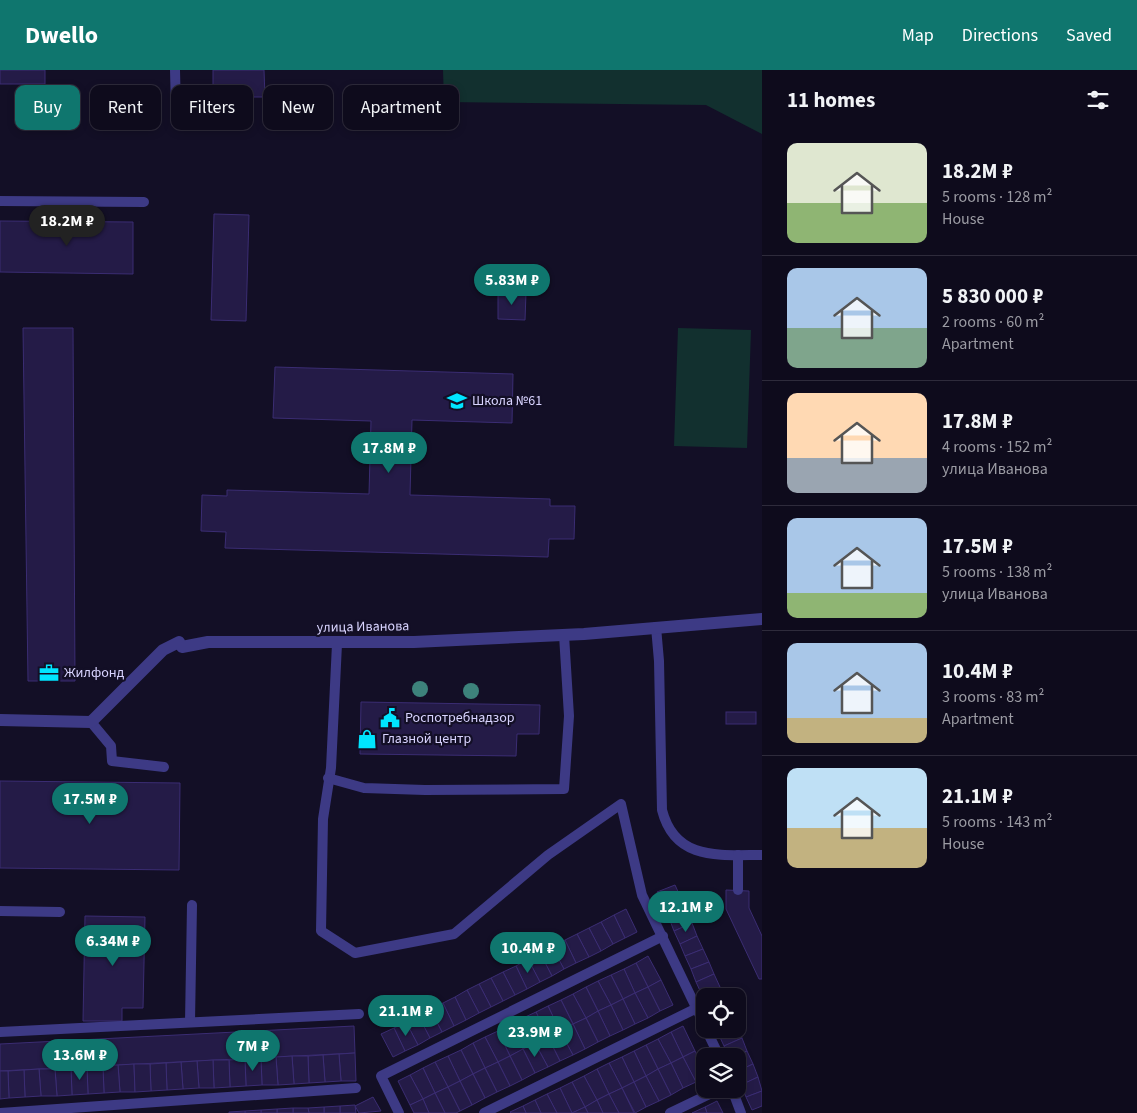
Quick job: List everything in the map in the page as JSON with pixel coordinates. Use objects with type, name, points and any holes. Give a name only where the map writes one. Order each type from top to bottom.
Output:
[{"type":"street","name":"улица Иванова","points":[[91,722],[163,650],[179,642],[182,648],[208,642],[338,644],[564,635],[762,618]]},
{"type":"street","points":[[0,720],[91,722]]},
{"type":"lane","points":[[175,70],[175,85]]},
{"type":"lane","points":[[0,201],[144,202]]},
{"type":"lane","points":[[656,627],[660,661],[662,810],[666,826],[678,840],[695,851],[711,854],[762,855]]},
{"type":"lane","points":[[328,778],[364,788],[425,790],[564,789],[569,716],[564,635]]},
{"type":"lane","points":[[338,644],[331,768],[323,819],[322,931],[355,953],[454,934],[548,855],[621,804],[642,895],[696,1006]]},
{"type":"lane","points":[[91,722],[111,746],[112,761],[164,767]]},
{"type":"lane","points":[[738,855],[738,890]]},
{"type":"lane","points":[[190,1022],[192,905]]},
{"type":"lane","points":[[0,910],[60,912]]},
{"type":"lane","points":[[399,1113],[381,1076],[663,936]]},
{"type":"lane","points":[[484,1113],[696,1008]]},
{"type":"lane","points":[[0,1032],[359,1014]]},
{"type":"lane","points":[[0,1112],[356,1088]]},
{"type":"lane","points":[[670,1113],[701,1098]]},
{"type":"lane","points":[[735,1098],[741,1113]]},
{"type":"green space","points":[[443,70],[762,70],[762,134],[706,105],[459,102],[459,85],[443,85]]},
{"type":"green space","points":[[678,328],[751,330],[747,448],[674,446]]},
{"type":"building","points":[[0,70],[45,70],[45,84],[0,84]]},
{"type":"building","points":[[213,70],[264,70],[263,97],[253,97],[253,85],[213,85]]},
{"type":"building","points":[[214,214],[249,215],[246,321],[211,320]]},
{"type":"building","points":[[0,221],[133,222],[133,274],[0,272]]},
{"type":"building","points":[[498,293],[526,293],[525,320],[498,319]]},
{"type":"building","points":[[23,328],[73,328],[75,681],[28,681]]},
{"type":"building","points":[[275,367],[513,374],[512,423],[412,420],[410,495],[550,499],[550,506],[575,506],[574,539],[549,539],[548,557],[225,548],[226,532],[201,531],[202,495],[227,496],[227,490],[369,494],[371,421],[273,418]]},
{"type":"building","points":[[361,702],[540,705],[539,734],[517,734],[516,756],[360,754]]},
{"type":"building","points":[[726,712],[756,712],[756,724],[726,724]]},
{"type":"building","points":[[0,781],[180,783],[179,870],[0,868]]},
{"type":"building","points":[[675,885],[681,898],[663,905],[657,892]]},
{"type":"building","points":[[726,890],[749,891],[749,908],[762,936],[762,979],[759,979],[726,909]]},
{"type":"building","points":[[681,898],[686,910],[669,918],[663,905]]},
{"type":"building","points":[[626,909],[637,932],[625,938],[614,915]]},
{"type":"building","points":[[686,910],[692,923],[674,931],[669,918]]},
{"type":"building","points":[[614,915],[625,938],[613,944],[601,922]]},
{"type":"building","points":[[85,916],[145,917],[143,1008],[122,1008],[122,1021],[83,1021]]},
{"type":"building","points":[[601,922],[613,944],[601,951],[589,928]]},
{"type":"building","points":[[692,923],[697,936],[680,944],[674,931]]},
{"type":"building","points":[[589,928],[601,951],[589,957],[577,934]]},
{"type":"building","points":[[577,934],[589,957],[576,963],[565,940]]},
{"type":"building","points":[[697,936],[703,949],[685,956],[680,944]]},
{"type":"building","points":[[565,940],[576,963],[564,969],[552,947]]},
{"type":"building","points":[[552,947],[564,969],[552,976],[540,953]]},
{"type":"building","points":[[703,949],[709,962],[691,969],[685,956]]},
{"type":"building","points":[[540,953],[552,976],[540,982],[528,959]]},
{"type":"building","points":[[648,956],[661,980],[648,987],[636,963]]},
{"type":"building","points":[[528,959],[540,982],[527,989],[516,966]]},
{"type":"building","points":[[709,962],[714,974],[696,982],[691,969]]},
{"type":"building","points":[[636,963],[648,987],[635,993],[624,969]]},
{"type":"building","points":[[516,966],[527,989],[515,995],[503,972]]},
{"type":"building","points":[[624,969],[635,993],[623,999],[611,975]]},
{"type":"building","points":[[503,972],[515,995],[503,1001],[491,978]]},
{"type":"building","points":[[714,974],[720,987],[699,988],[696,982]]},
{"type":"building","points":[[611,975],[623,999],[611,1005],[598,981]]},
{"type":"building","points":[[491,978],[503,1001],[491,1007],[479,984]]},
{"type":"building","points":[[661,980],[673,1005],[660,1011],[648,987]]},
{"type":"building","points":[[598,981],[611,1005],[598,1011],[586,987]]},
{"type":"building","points":[[479,984],[491,1007],[479,1013],[467,990]]},
{"type":"building","points":[[586,987],[598,1011],[586,1018],[573,994]]},
{"type":"building","points":[[648,987],[660,1011],[648,1018],[635,993]]},
{"type":"building","points":[[467,990],[479,1013],[466,1020],[455,997]]},
{"type":"building","points":[[635,993],[648,1018],[635,1024],[623,999]]},
{"type":"building","points":[[573,994],[586,1018],[573,1024],[561,1000]]},
{"type":"building","points":[[455,997],[466,1020],[454,1026],[443,1003]]},
{"type":"building","points":[[623,999],[635,1024],[623,1030],[611,1005]]},
{"type":"building","points":[[561,1000],[573,1024],[560,1031],[548,1006]]},
{"type":"building","points":[[443,1003],[454,1026],[442,1032],[430,1009]]},
{"type":"building","points":[[611,1005],[623,1030],[610,1036],[598,1011]]},
{"type":"building","points":[[548,1006],[560,1031],[548,1037],[536,1012]]},
{"type":"building","points":[[430,1009],[442,1032],[430,1038],[418,1015]]},
{"type":"building","points":[[598,1011],[610,1036],[598,1042],[586,1018]]},
{"type":"building","points":[[536,1012],[548,1037],[535,1043],[523,1018]]},
{"type":"building","points":[[418,1015],[430,1038],[418,1045],[406,1022]]},
{"type":"building","points":[[523,1018],[535,1043],[523,1049],[511,1025]]},
{"type":"building","points":[[586,1018],[598,1042],[585,1049],[573,1024]]},
{"type":"building","points":[[406,1022],[418,1045],[405,1051],[394,1028]]},
{"type":"building","points":[[573,1024],[585,1049],[573,1055],[560,1031]]},
{"type":"building","points":[[511,1025],[523,1049],[510,1056],[498,1031]]},
{"type":"building","points":[[354,1026],[355,1053],[0,1071],[0,1044]]},
{"type":"building","points":[[683,1026],[695,1051],[683,1057],[671,1032]]},
{"type":"building","points":[[394,1028],[405,1051],[393,1057],[381,1034]]},
{"type":"building","points":[[498,1031],[510,1056],[498,1062],[485,1037]]},
{"type":"building","points":[[560,1031],[573,1055],[560,1061],[548,1037]]},
{"type":"building","points":[[671,1032],[683,1057],[671,1063],[658,1039]]},
{"type":"building","points":[[485,1037],[498,1062],[485,1068],[473,1043]]},
{"type":"building","points":[[548,1037],[560,1061],[548,1067],[535,1043]]},
{"type":"building","points":[[720,1038],[742,1038],[724,1046]]},
{"type":"building","points":[[742,1038],[746,1048],[725,1048],[724,1046]]},
{"type":"building","points":[[658,1039],[671,1063],[658,1069],[646,1045]]},
{"type":"building","points":[[473,1043],[485,1068],[473,1074],[461,1050]]},
{"type":"building","points":[[535,1043],[548,1067],[535,1073],[523,1049]]},
{"type":"building","points":[[646,1045],[658,1069],[646,1076],[634,1051]]},
{"type":"building","points":[[523,1049],[535,1073],[522,1080],[510,1056]]},
{"type":"building","points":[[461,1050],[473,1074],[460,1081],[448,1056]]},
{"type":"building","points":[[634,1051],[646,1076],[634,1082],[622,1057]]},
{"type":"building","points":[[695,1051],[696,1053],[696,1082],[683,1057]]},
{"type":"building","points":[[746,1051],[753,1064],[746,1067]]},
{"type":"building","points":[[355,1053],[356,1081],[341,1081],[339,1054]]},
{"type":"building","points":[[339,1054],[341,1081],[325,1082],[323,1055]]},
{"type":"building","points":[[323,1055],[325,1082],[309,1083],[308,1056]]},
{"type":"building","points":[[292,1056],[308,1056],[309,1083],[294,1084]]},
{"type":"building","points":[[292,1056],[294,1084],[278,1085],[276,1057]]},
{"type":"building","points":[[448,1056],[460,1081],[448,1087],[435,1062]]},
{"type":"building","points":[[510,1056],[522,1080],[510,1086],[498,1062]]},
{"type":"building","points":[[276,1057],[278,1085],[262,1085],[261,1058]]},
{"type":"building","points":[[622,1057],[634,1082],[622,1088],[609,1063]]},
{"type":"building","points":[[683,1057],[696,1082],[683,1088],[671,1063]]},
{"type":"building","points":[[261,1058],[262,1085],[246,1086],[245,1059]]},
{"type":"building","points":[[245,1059],[246,1086],[230,1087],[229,1060]]},
{"type":"building","points":[[213,1060],[229,1060],[230,1087],[214,1088]]},
{"type":"building","points":[[213,1060],[214,1088],[199,1088],[197,1061]]},
{"type":"building","points":[[197,1061],[199,1088],[183,1089],[181,1062]]},
{"type":"building","points":[[181,1062],[183,1089],[167,1090],[166,1063]]},
{"type":"building","points":[[435,1062],[448,1087],[435,1093],[423,1068]]},
{"type":"building","points":[[498,1062],[510,1086],[497,1092],[485,1068]]},
{"type":"building","points":[[166,1063],[167,1090],[151,1091],[150,1064]]},
{"type":"building","points":[[609,1063],[622,1088],[609,1094],[597,1069]]},
{"type":"building","points":[[671,1063],[683,1088],[671,1095],[658,1069]]},
{"type":"building","points":[[134,1064],[135,1092],[120,1092],[118,1065]]},
{"type":"building","points":[[134,1064],[150,1064],[151,1091],[135,1092]]},
{"type":"building","points":[[753,1064],[758,1077],[746,1083],[746,1067]]},
{"type":"building","points":[[118,1065],[120,1092],[104,1093],[103,1066]]},
{"type":"building","points":[[103,1066],[104,1093],[88,1094],[87,1067]]},
{"type":"building","points":[[87,1067],[88,1094],[72,1095],[71,1068]]},
{"type":"building","points":[[71,1068],[72,1095],[57,1096],[55,1069]]},
{"type":"building","points":[[423,1068],[435,1093],[423,1099],[410,1075]]},
{"type":"building","points":[[485,1068],[497,1092],[485,1098],[473,1074]]},
{"type":"building","points":[[39,1069],[55,1069],[57,1096],[41,1096]]},
{"type":"building","points":[[39,1069],[41,1096],[25,1097],[24,1070]]},
{"type":"building","points":[[597,1069],[609,1094],[597,1100],[584,1076]]},
{"type":"building","points":[[658,1069],[671,1095],[659,1101],[646,1076]]},
{"type":"building","points":[[24,1070],[25,1097],[9,1098],[8,1071]]},
{"type":"building","points":[[0,1071],[8,1071],[9,1098],[0,1099]]},
{"type":"building","points":[[473,1074],[485,1098],[472,1105],[460,1081]]},
{"type":"building","points":[[410,1075],[423,1099],[410,1105],[398,1081]]},
{"type":"building","points":[[584,1076],[597,1100],[585,1107],[572,1082]]},
{"type":"building","points":[[646,1076],[659,1101],[646,1107],[634,1082]]},
{"type":"building","points":[[758,1077],[762,1091],[746,1097],[746,1083]]},
{"type":"building","points":[[460,1081],[472,1105],[460,1111],[448,1087]]},
{"type":"building","points":[[572,1082],[585,1107],[572,1113],[560,1088]]},
{"type":"building","points":[[634,1082],[646,1107],[635,1113],[622,1088]]},
{"type":"building","points":[[448,1087],[460,1111],[456,1113],[445,1113],[435,1093]]},
{"type":"building","points":[[560,1088],[572,1113],[557,1113],[547,1094]]},
{"type":"building","points":[[622,1088],[634,1113],[619,1113],[609,1094]]},
{"type":"building","points":[[762,1091],[762,1106],[752,1110],[746,1097]]},
{"type":"building","points":[[435,1093],[445,1113],[429,1113],[423,1099]]},
{"type":"building","points":[[547,1094],[557,1113],[541,1113],[535,1100]]},
{"type":"building","points":[[609,1094],[619,1113],[603,1113],[597,1100]]},
{"type":"building","points":[[373,1097],[381,1111],[359,1113],[355,1106]]},
{"type":"building","points":[[423,1099],[429,1113],[414,1113],[410,1105]]},
{"type":"building","points":[[535,1100],[541,1113],[526,1113],[523,1106]]},
{"type":"building","points":[[597,1100],[603,1113],[588,1113],[585,1107]]},
{"type":"building","points":[[717,1101],[723,1113],[707,1113],[705,1107]]},
{"type":"building","points":[[355,1105],[356,1113],[340,1113],[340,1106]]},
{"type":"building","points":[[340,1106],[340,1113],[324,1113],[324,1107]]},
{"type":"building","points":[[523,1106],[526,1113],[510,1112]]},
{"type":"building","points":[[324,1107],[324,1113],[309,1113],[308,1108]]},
{"type":"building","points":[[585,1107],[588,1113],[572,1113]]},
{"type":"building","points":[[705,1107],[707,1113],[692,1113]]},
{"type":"building","points":[[293,1108],[308,1108],[309,1113],[293,1113]]},
{"type":"building","points":[[293,1108],[293,1113],[277,1113],[277,1109]]},
{"type":"building","points":[[277,1109],[277,1113],[261,1113],[261,1110]]},
{"type":"building","points":[[261,1110],[261,1113],[245,1113],[245,1111]]},
{"type":"building","points":[[245,1111],[245,1113],[229,1113],[229,1112]]},
{"type":"place","name":"Школа №61","points":[[457,401]]},
{"type":"place","name":"Жилфонд","points":[[49,673]]},
{"type":"place","name":"Роспотребнадзор","points":[[390,718]]},
{"type":"place","name":"Глазной центр","points":[[367,739]]}]
